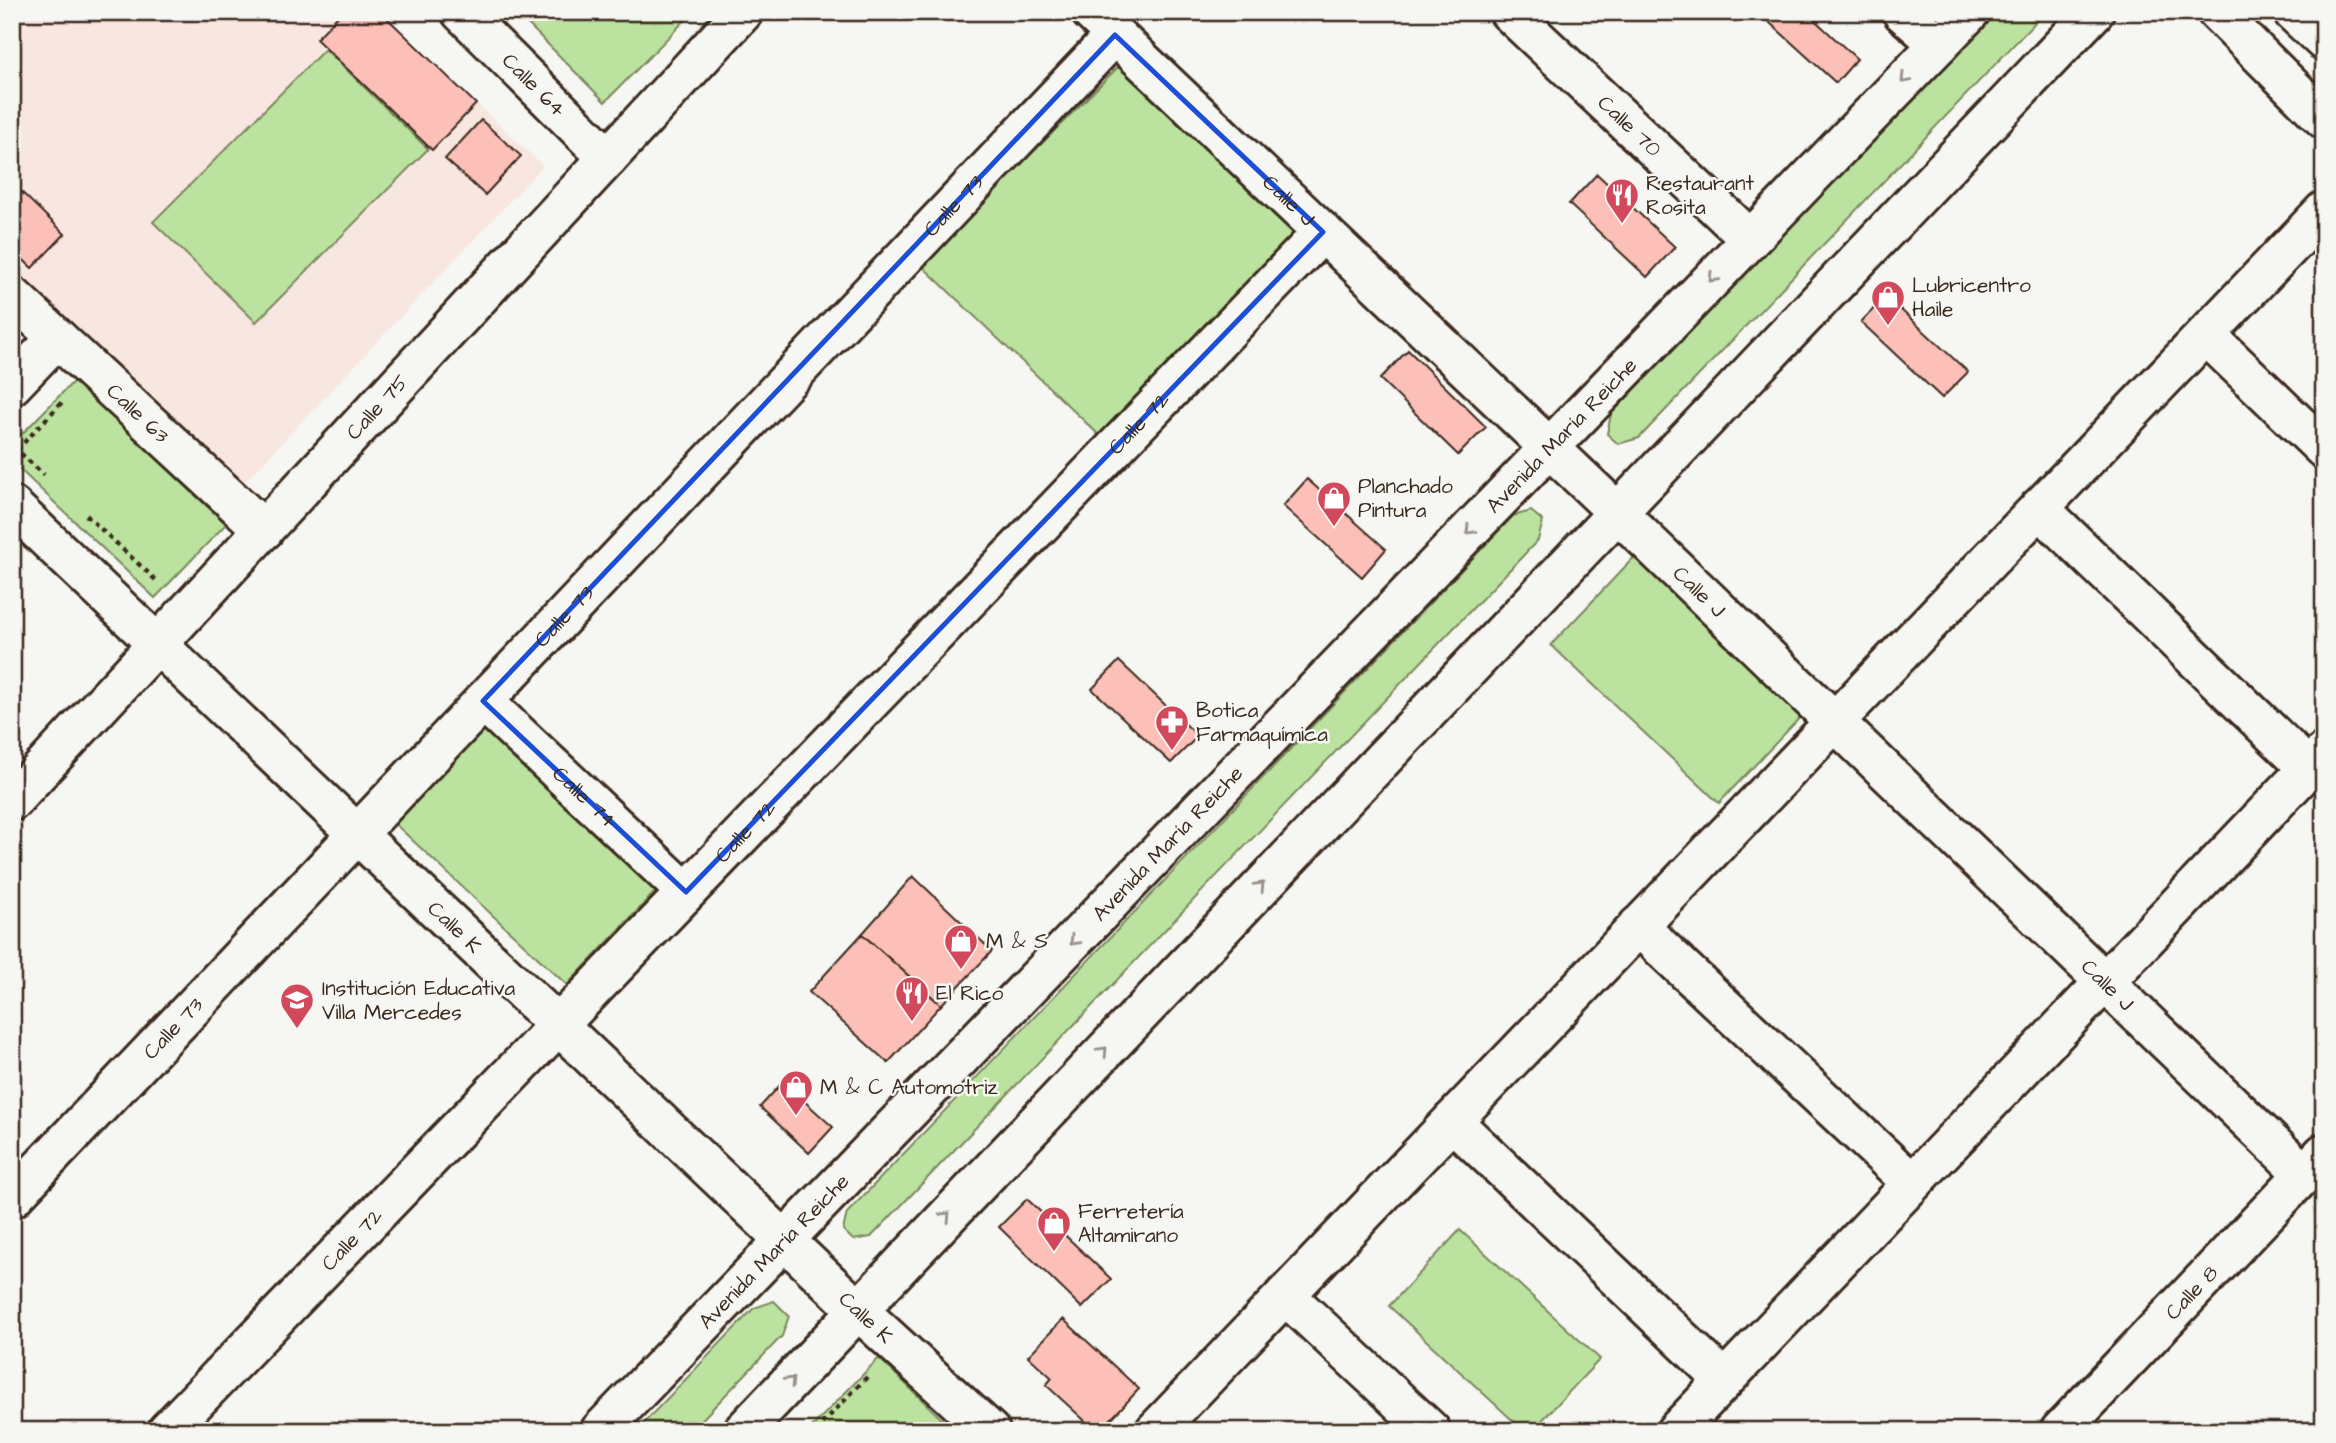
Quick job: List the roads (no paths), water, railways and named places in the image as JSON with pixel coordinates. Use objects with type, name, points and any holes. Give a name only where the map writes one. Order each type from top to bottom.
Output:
[{"type":"street","name":"Calle 64","points":[[461,12],[608,158]]},
{"type":"street","name":"Calle 75","points":[[12,801],[743,12]]},
{"type":"street","name":"Calle 70","points":[[1509,12],[1750,239]]},
{"type":"street","points":[[1902,12],[1939,44]]},
{"type":"street","name":"Avenida María Reiche","points":[[600,1431],[1969,12]]},
{"type":"street","points":[[743,1431],[1616,511],[2094,12]]},
{"type":"street","points":[[2217,12],[2324,119]]},
{"type":"street","points":[[2293,12],[2324,41]]},
{"type":"street","name":"Calle J","points":[[1103,24],[1616,511],[2103,983],[2314,1164]]},
{"type":"street","name":"Calle 73","points":[[12,1198],[483,701],[1103,24]]},
{"type":"street","points":[[1155,1431],[2324,211]]},
{"type":"street","name":"Calle 72","points":[[167,1431],[1323,232]]},
{"type":"street","name":"Calle 63","points":[[12,296],[264,530]]},
{"type":"street","points":[[2206,335],[2324,449]]},
{"type":"street","points":[[12,385],[57,338]]},
{"type":"street","name":"Calle K","points":[[12,506],[858,1310],[990,1431]]},
{"type":"street","points":[[1676,1431],[2316,760],[2039,508]]},
{"type":"street","name":"Calle 74","points":[[483,701],[687,892]]},
{"type":"street","points":[[1638,926],[1912,1184]]},
{"type":"street","points":[[1452,1121],[1724,1380]]},
{"type":"street","name":"Calle 8","points":[[2060,1431],[2314,1164]]},
{"type":"street","points":[[1285,1295],[1431,1431]]},
{"type":"place","name":"Restaurant Rosita","points":[[1622,225]]},
{"type":"place","name":"Lubricentro Haile","points":[[1888,327]]},
{"type":"place","name":"Planchado Pintura","points":[[1334,528]]},
{"type":"place","name":"Botica Farmaquímica","points":[[1172,752]]},
{"type":"place","name":"M & S","points":[[961,971]]},
{"type":"place","name":"El Rico","points":[[912,1023]]},
{"type":"place","name":"Institución Educativa Villa Mercedes","points":[[297,1030]]},
{"type":"place","name":"M & C Automotriz","points":[[796,1117]]},
{"type":"place","name":"Ferretería Altamirano","points":[[1054,1253]]}]
